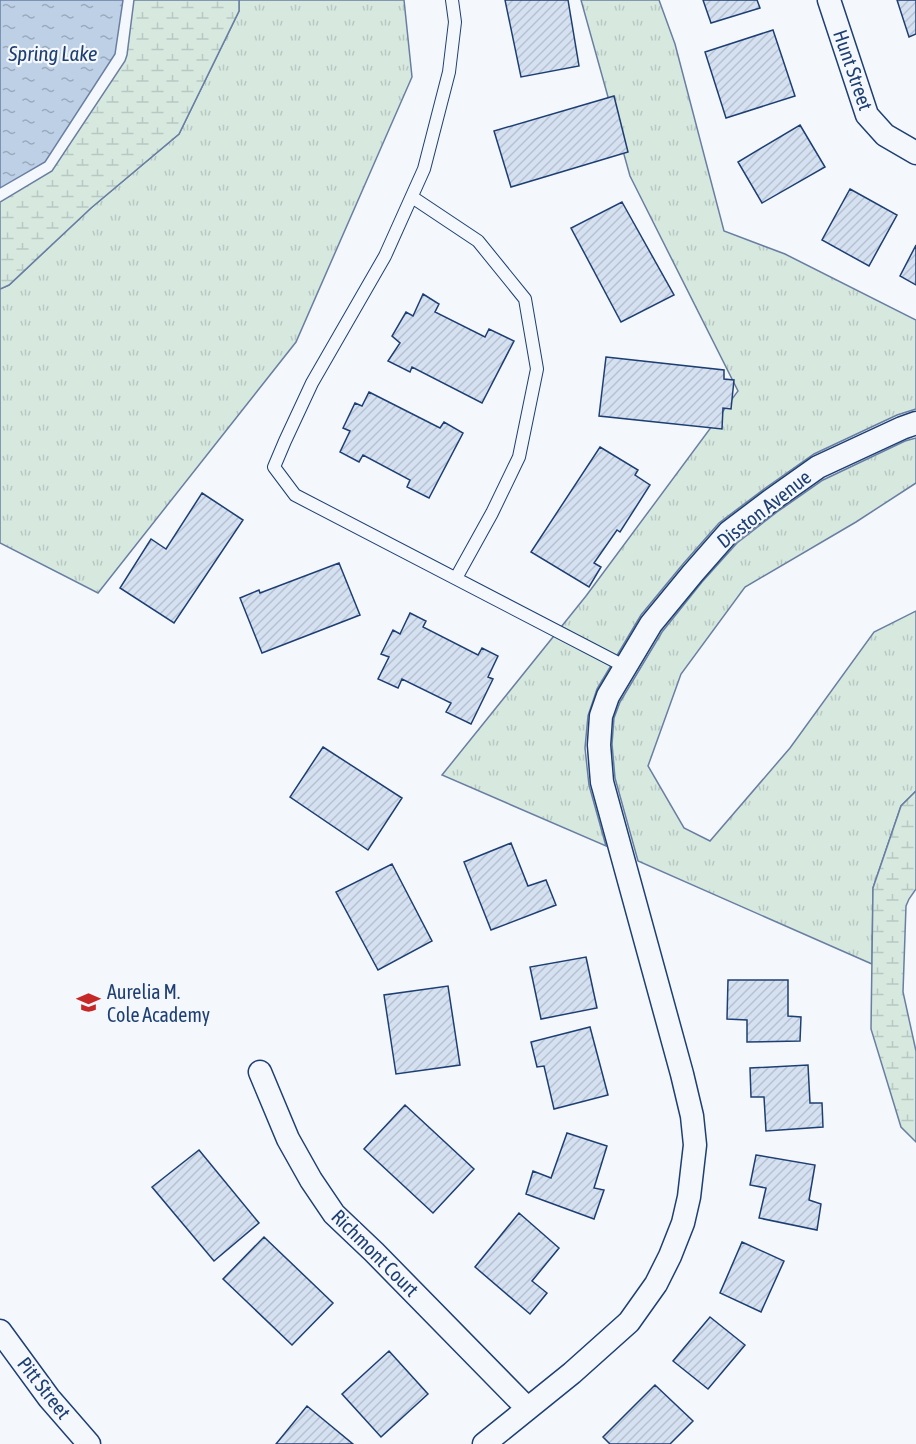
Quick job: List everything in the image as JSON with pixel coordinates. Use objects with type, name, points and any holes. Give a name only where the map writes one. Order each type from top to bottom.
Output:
[{"type":"street","name":"Hunt Street","points":[[829,0],[867,115],[885,135],[916,153]]},
{"type":"street","name":"Disston Avenue","points":[[484,1444],[572,1373],[629,1322],[656,1284],[670,1256],[683,1223],[689,1197],[695,1145],[692,1116],[602,782],[598,745],[601,716],[608,696],[651,624],[729,532],[818,467],[916,423]]},
{"type":"street","name":"Richmont Court","points":[[260,1072],[288,1139],[311,1180],[334,1214],[527,1408]]},
{"type":"street","name":"Pitt Street","points":[[0,1331],[49,1398],[89,1444]]},
{"type":"lane","points":[[452,0],[455,22],[448,72],[424,169],[385,256],[312,383],[274,467],[295,495],[626,667]]},
{"type":"lane","points":[[412,197],[478,241],[525,299],[537,369],[519,457],[492,513],[456,578]]},
{"type":"green space","points":[[134,0],[239,0],[239,11],[179,134],[91,208],[9,285],[0,289],[0,202],[52,171],[125,61]]},
{"type":"green space","points":[[239,0],[404,0],[412,77],[296,342],[98,593],[0,543],[0,289],[9,285],[91,208],[179,134],[239,11]]},
{"type":"green space","points":[[581,0],[659,0],[675,44],[724,231],[785,254],[916,320],[916,409],[897,415],[814,454],[719,523],[641,615],[597,689],[588,716],[585,748],[589,785],[606,846],[442,775],[586,596],[738,391],[630,176]]},
{"type":"green space","points":[[916,438],[916,483],[856,522],[745,587],[681,674],[648,766],[684,828],[710,841],[790,748],[874,632],[916,611],[916,791],[901,806],[873,888],[872,964],[638,861],[615,778],[612,744],[614,718],[620,702],[662,632],[737,543],[823,480]]},
{"type":"green space","points":[[916,791],[916,889],[906,906],[903,992],[916,1051],[916,1142],[901,1127],[871,1029],[873,888],[901,806]]},
{"type":"water","name":"Spring Lake","points":[[0,0],[123,0],[115,54],[45,162],[0,188]]},
{"type":"building","points":[[505,0],[568,0],[579,66],[521,77]]},
{"type":"building","points":[[703,0],[757,0],[760,8],[711,23]]},
{"type":"building","points":[[897,0],[916,0],[916,34],[909,37]]},
{"type":"building","points":[[773,30],[795,96],[726,118],[705,52]]},
{"type":"building","points":[[614,96],[628,152],[511,187],[494,131]]},
{"type":"building","points":[[800,125],[825,167],[762,203],[738,162]]},
{"type":"building","points":[[850,189],[897,215],[869,266],[822,240]]},
{"type":"building","points":[[622,202],[674,295],[621,322],[571,228]]},
{"type":"building","points":[[916,245],[916,285],[900,276]]},
{"type":"building","points":[[423,294],[439,304],[435,312],[485,337],[489,329],[514,341],[482,403],[412,367],[410,372],[388,361],[400,343],[392,336],[406,312],[413,316]]},
{"type":"building","points":[[606,357],[724,370],[724,379],[734,380],[731,409],[723,408],[722,429],[599,416]]},
{"type":"building","points":[[369,392],[440,428],[444,422],[463,433],[429,498],[407,487],[410,480],[363,455],[359,462],[340,452],[350,431],[343,428],[355,403],[362,406]]},
{"type":"building","points":[[600,447],[638,470],[635,475],[650,485],[620,532],[617,530],[594,563],[601,567],[589,587],[531,552]]},
{"type":"building","points":[[202,493],[243,520],[174,623],[120,588],[151,539],[166,549]]},
{"type":"building","points":[[339,563],[360,615],[262,653],[240,598],[259,590],[260,593]]},
{"type":"building","points":[[410,613],[426,621],[423,627],[478,655],[482,648],[498,656],[488,677],[493,679],[471,724],[446,712],[451,703],[402,679],[398,688],[378,679],[389,657],[381,654],[393,630],[400,634]]},
{"type":"building","points":[[323,747],[402,798],[368,850],[290,797]]},
{"type":"building","points":[[511,843],[528,886],[546,880],[556,905],[491,930],[464,862]]},
{"type":"building","points":[[392,864],[432,941],[378,970],[336,892]]},
{"type":"building","points":[[586,957],[597,1008],[541,1019],[530,967]]},
{"type":"building","points":[[728,980],[788,980],[788,1016],[801,1017],[800,1041],[747,1042],[747,1020],[727,1019]]},
{"type":"building","points":[[448,986],[460,1065],[396,1074],[384,995]]},
{"type":"building","points":[[590,1027],[608,1095],[554,1109],[544,1066],[537,1067],[531,1042]]},
{"type":"building","points":[[808,1065],[810,1103],[822,1103],[823,1127],[766,1131],[764,1097],[751,1097],[750,1068]]},
{"type":"building","points":[[405,1105],[474,1169],[433,1213],[364,1149]]},
{"type":"building","points":[[567,1133],[607,1146],[594,1188],[604,1190],[594,1219],[526,1194],[533,1171],[551,1178]]},
{"type":"building","points":[[199,1150],[259,1223],[214,1261],[152,1187]]},
{"type":"building","points":[[756,1155],[815,1165],[809,1200],[821,1204],[817,1230],[759,1218],[766,1188],[750,1185]]},
{"type":"building","points":[[519,1213],[559,1248],[532,1281],[547,1293],[530,1314],[475,1267]]},
{"type":"building","points":[[264,1237],[333,1303],[292,1345],[223,1279]]},
{"type":"building","points":[[742,1242],[784,1261],[761,1312],[720,1293]]},
{"type":"building","points":[[710,1317],[745,1345],[708,1389],[673,1361]]},
{"type":"building","points":[[389,1351],[428,1394],[381,1437],[342,1394]]},
{"type":"building","points":[[655,1385],[693,1421],[670,1444],[610,1444],[603,1437]]},
{"type":"building","points":[[307,1406],[353,1444],[276,1444]]},
{"type":"place","name":"Aurelia M. Cole Academy","points":[[89,1003]]}]
